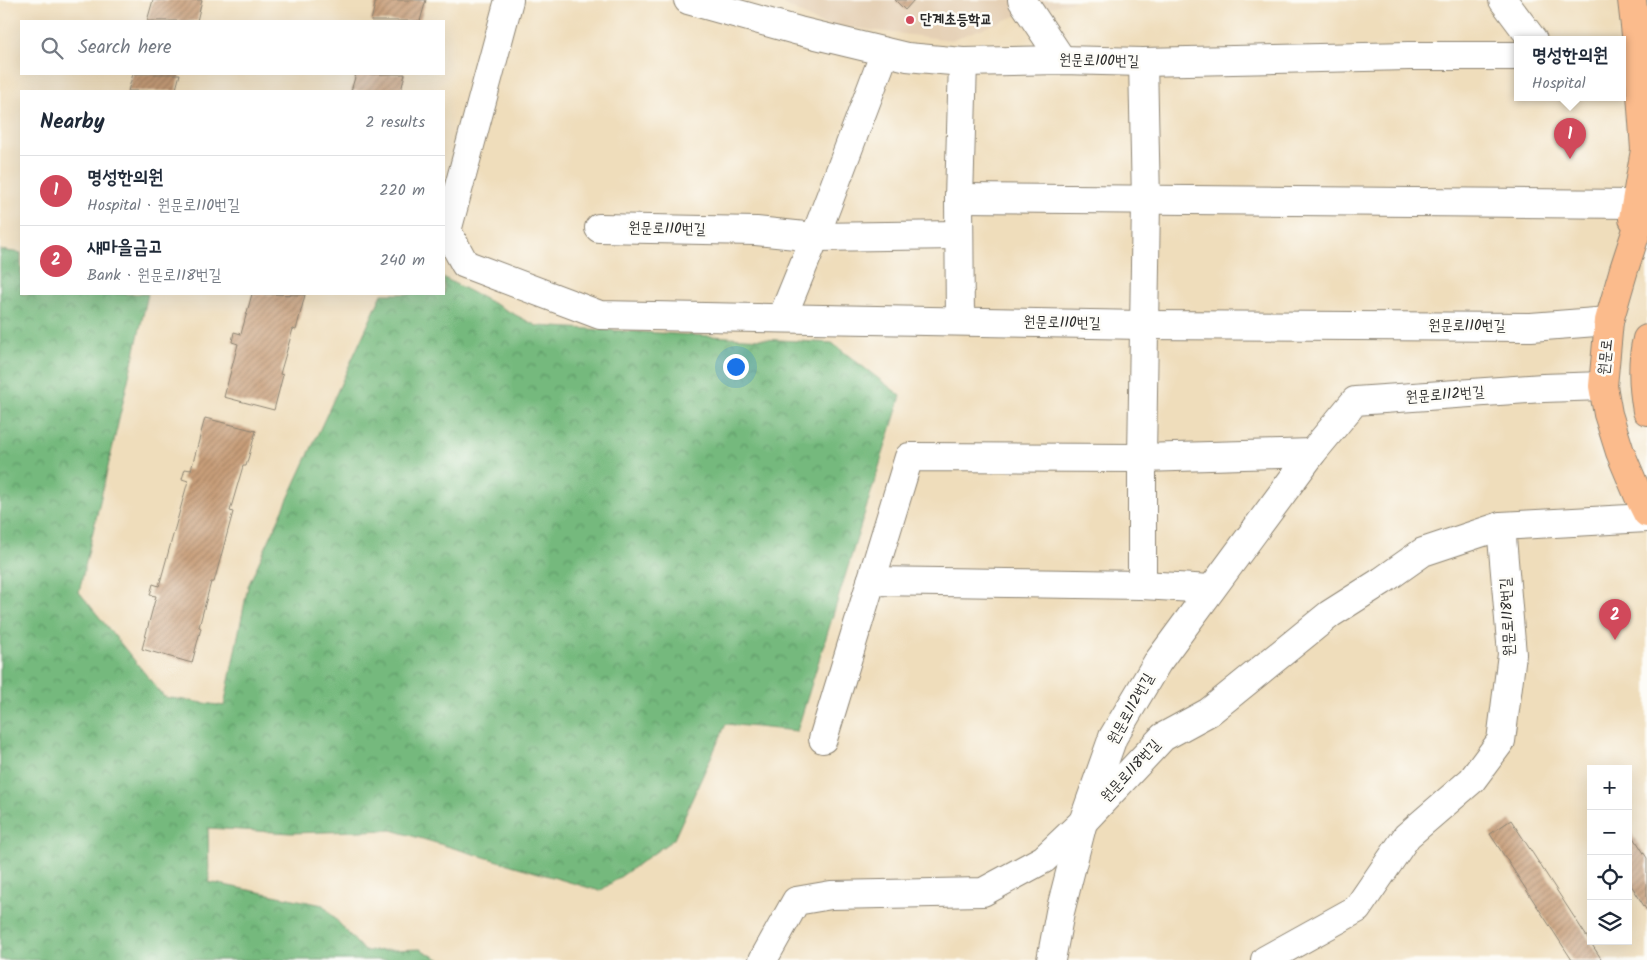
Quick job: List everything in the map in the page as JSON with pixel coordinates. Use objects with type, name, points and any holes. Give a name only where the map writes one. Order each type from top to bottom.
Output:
[{"type":"main road","name":"원문로","points":[[1632,0],[1645,150],[1641,202],[1609,321],[1603,386],[1608,414],[1620,452],[1647,513]]},
{"type":"main road","points":[[1647,339],[1644,350],[1643,391],[1647,412]]},
{"type":"street","points":[[445,232],[509,0]]},
{"type":"street","name":"원문로100번길","points":[[688,0],[907,57],[963,62],[1062,60],[1143,62],[1409,56],[1514,56]]},
{"type":"street","points":[[1022,0],[1062,60]]},
{"type":"street","points":[[1503,0],[1530,36]]},
{"type":"street","points":[[782,318],[815,237],[885,52]]},
{"type":"street","points":[[960,321],[959,198],[963,62]]},
{"type":"street","points":[[1142,585],[1146,201],[1143,62]]},
{"type":"street","points":[[959,198],[1146,201],[1641,202]]},
{"type":"street","name":"원문로110번길","points":[[600,228],[756,231],[815,237],[959,235]]},
{"type":"street","name":"원문로110번길","points":[[445,232],[464,264],[600,315],[1144,325],[1531,326],[1609,321]]},
{"type":"street","name":"원문로112번길","points":[[1051,960],[1060,912],[1083,822],[1113,737],[1157,663],[1312,453],[1355,401],[1543,388],[1603,386]]},
{"type":"street","points":[[823,739],[909,457],[1142,458],[1312,453]]},
{"type":"street","name":"원문로118번길","points":[[763,960],[796,901],[831,895],[983,892],[1044,859],[1083,822],[1163,737],[1209,712],[1330,614],[1423,552],[1502,526],[1647,518]]},
{"type":"street","name":"원문로118번길","points":[[1266,960],[1357,909],[1407,836],[1472,780],[1501,741],[1512,654],[1502,526]]},
{"type":"street","points":[[871,581],[1142,585],[1211,589]]},
{"type":"shaded area","name":"단계초등학교","points":[[776,0],[1078,0],[1016,16],[951,40],[821,24]]},
{"type":"green space","points":[[0,250],[20,253],[20,295],[148,295],[79,592],[164,697],[224,706],[248,586],[382,295],[445,295],[445,279],[537,326],[832,343],[901,396],[797,731],[726,724],[674,839],[600,891],[392,830],[291,833],[208,828],[209,882],[323,905],[364,951],[420,949],[441,960],[0,960]]},
{"type":"building","points":[[153,0],[202,0],[197,20],[147,20]]},
{"type":"building","points":[[376,0],[426,0],[420,20],[371,20]]},
{"type":"building","points":[[895,0],[914,0],[905,10]]},
{"type":"building","points":[[133,75],[180,75],[176,89],[178,90],[128,90]]},
{"type":"building","points":[[356,75],[405,75],[401,90],[351,90]]},
{"type":"building","points":[[252,295],[305,295],[296,330],[293,329],[280,374],[283,375],[274,410],[224,397],[238,344],[232,342],[234,332],[241,334]]},
{"type":"building","points":[[205,418],[256,431],[246,466],[243,466],[230,511],[233,512],[214,582],[211,582],[192,663],[142,649],[156,596],[150,595],[153,584],[159,586],[188,481],[182,479],[185,469],[191,470]]},
{"type":"building","points":[[1511,820],[1587,937],[1587,945],[1592,945],[1602,960],[1572,960],[1490,834]]},
{"type":"building","points":[[1632,834],[1647,858],[1647,911],[1632,887]]},
{"type":"place","name":"단계초등학교","points":[[910,20]]},
{"type":"place","name":"명성한의원","points":[[1570,159]]},
{"type":"place","name":"새마을금고","points":[[1615,640]]}]
